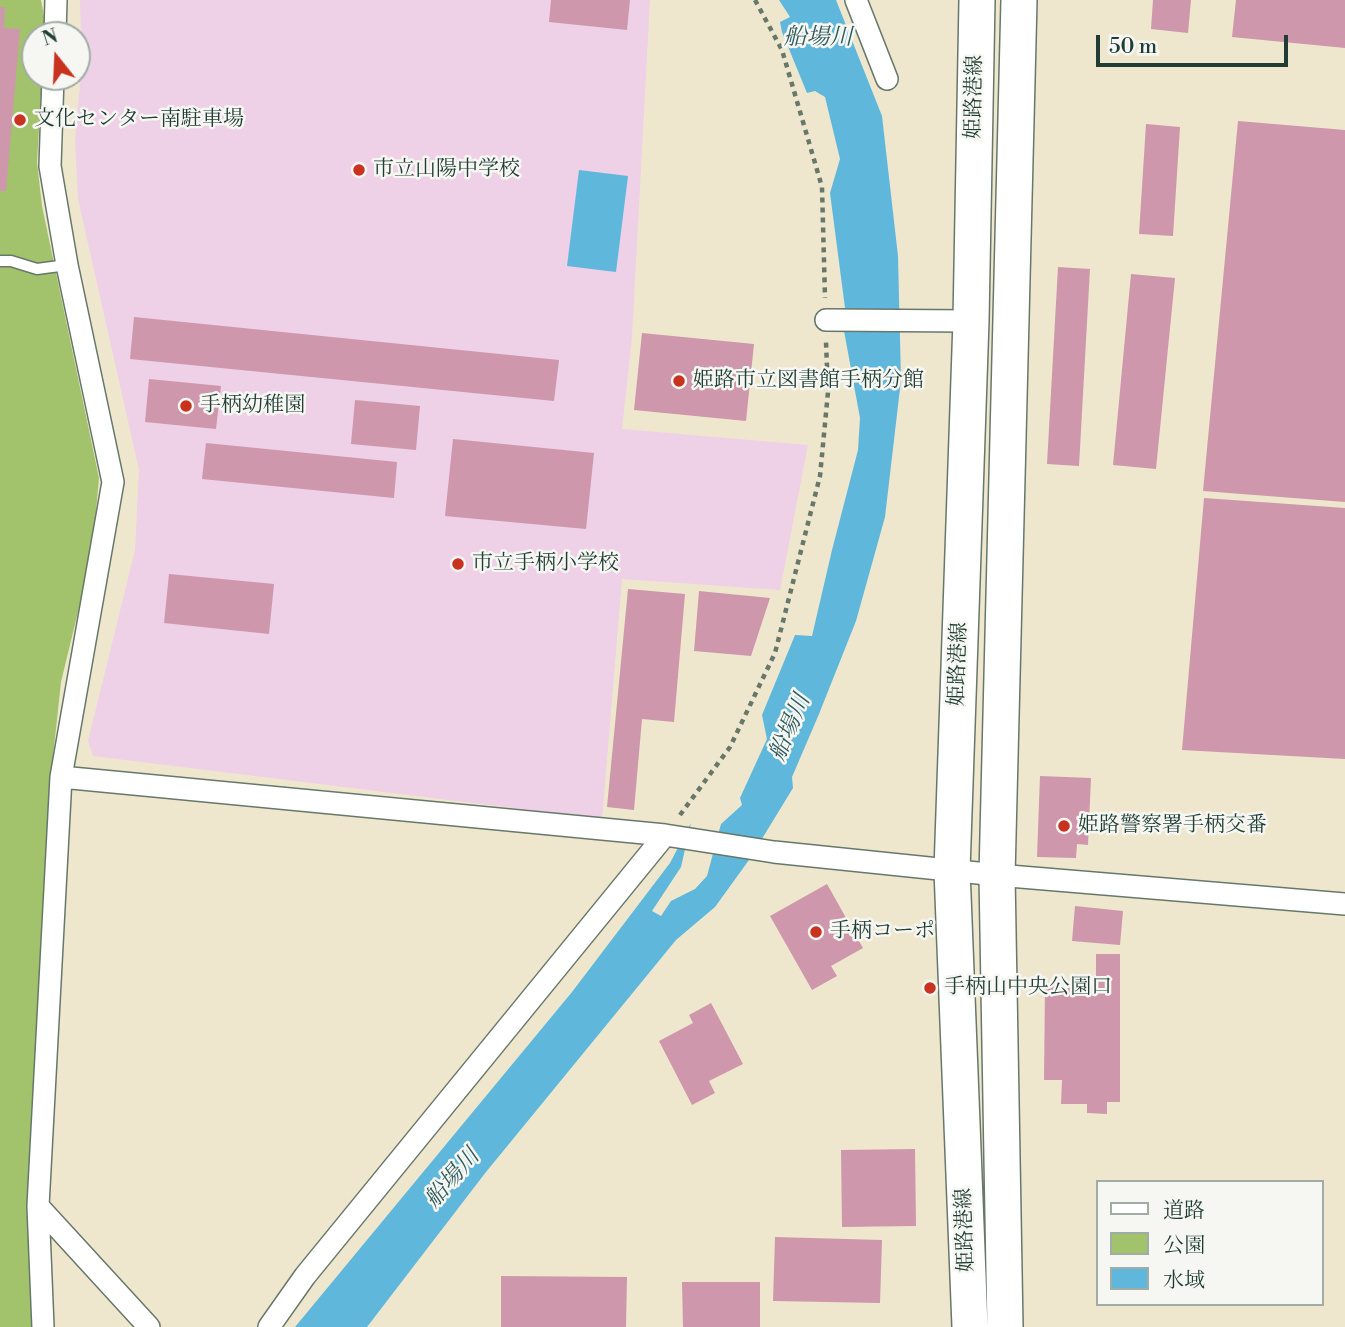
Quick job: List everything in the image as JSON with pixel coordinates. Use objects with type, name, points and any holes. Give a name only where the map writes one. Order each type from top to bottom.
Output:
[{"type":"main road","name":"姫路港線","points":[[970,1327],[952,870],[971,321],[977,0]]},
{"type":"main road","name":"姫路港線","points":[[1005,1327],[996,875],[1019,0]]},
{"type":"street","points":[[55,21],[56,0]]},
{"type":"street","points":[[856,0],[887,79]]},
{"type":"street","points":[[43,1327],[38,1206],[61,777],[113,482],[67,265],[50,166],[53,91]]},
{"type":"street","points":[[826,320],[971,321]]},
{"type":"street","points":[[61,777],[665,835],[774,852],[996,875],[1345,904]]},
{"type":"street","points":[[269,1327],[305,1276],[665,835]]},
{"type":"street","points":[[38,1206],[149,1327]]},
{"type":"lane","points":[[0,261],[11,261],[37,270],[67,265]]},
{"type":"path","points":[[665,835],[730,747],[775,653],[820,476],[828,392],[822,187],[782,50],[755,0]]},
{"type":"shaded area","name":"市立手柄小学校","points":[[80,0],[650,0],[632,337],[622,429],[808,445],[780,590],[622,579],[602,819],[93,756],[88,741],[135,550],[139,470],[78,199],[75,141],[79,91],[91,91],[91,21],[81,21]]},
{"type":"green space","points":[[0,0],[41,0],[45,21],[21,21],[21,91],[41,91],[37,162],[42,206],[99,478],[92,554],[61,682],[50,785],[32,1327],[0,1327]]},
{"type":"water","name":"船場川","points":[[779,0],[836,0],[882,116],[898,256],[901,380],[885,517],[856,621],[792,777],[793,788],[749,860],[715,907],[676,940],[486,1172],[367,1327],[295,1327],[572,992],[670,863],[691,823],[681,867],[652,911],[661,916],[671,901],[695,889],[707,876],[721,824],[742,805],[740,798],[767,739],[762,715],[795,635],[812,636],[858,450],[860,418],[840,309],[845,308],[830,193],[840,159],[825,97],[815,91],[807,93],[782,32],[780,22],[790,17]]},
{"type":"water","points":[[579,170],[628,176],[616,272],[567,266]]},
{"type":"building","points":[[551,0],[630,0],[627,30],[549,22]]},
{"type":"building","points":[[1153,0],[1191,0],[1188,33],[1151,29]]},
{"type":"building","points":[[1236,0],[1345,0],[1345,48],[1232,37]]},
{"type":"building","points":[[0,7],[5,7],[4,28],[20,29],[6,191],[0,191]]},
{"type":"building","points":[[1238,121],[1345,130],[1345,502],[1203,491]]},
{"type":"building","points":[[1146,124],[1180,127],[1173,236],[1139,234]]},
{"type":"building","points":[[1058,267],[1090,269],[1079,466],[1047,464]]},
{"type":"building","points":[[1131,274],[1175,278],[1156,469],[1113,465]]},
{"type":"building","points":[[134,317],[559,360],[554,401],[130,359]]},
{"type":"building","points":[[642,333],[754,344],[746,421],[634,410]]},
{"type":"building","points":[[149,379],[221,386],[216,429],[145,422]]},
{"type":"building","points":[[355,400],[420,406],[416,450],[351,444]]},
{"type":"building","points":[[453,439],[594,453],[586,529],[445,516]]},
{"type":"building","points":[[206,443],[397,462],[394,498],[202,479]]},
{"type":"building","points":[[1204,498],[1345,508],[1345,759],[1182,750]]},
{"type":"building","points":[[169,574],[274,584],[269,634],[164,623]]},
{"type":"building","points":[[628,589],[685,594],[674,722],[642,719],[634,810],[607,807]]},
{"type":"building","points":[[699,591],[770,598],[751,656],[694,651]]},
{"type":"building","points":[[1040,776],[1091,778],[1088,845],[1077,844],[1076,858],[1037,857]]},
{"type":"building","name":"手柄コーポ","points":[[827,884],[863,948],[831,966],[837,976],[812,990],[770,916]]},
{"type":"building","points":[[1075,906],[1123,911],[1120,945],[1072,941]]},
{"type":"building","points":[[1096,954],[1120,954],[1120,1102],[1107,1102],[1107,1114],[1087,1113],[1087,1104],[1061,1104],[1062,1080],[1044,1080],[1045,986],[1096,986]]},
{"type":"building","points":[[711,1003],[743,1064],[709,1081],[715,1093],[692,1105],[659,1041],[693,1023],[689,1015]]},
{"type":"building","points":[[915,1149],[916,1226],[842,1227],[841,1150]]},
{"type":"building","points":[[775,1237],[882,1240],[880,1303],[773,1301]]},
{"type":"building","points":[[501,1276],[627,1277],[626,1327],[501,1327]]},
{"type":"building","points":[[682,1282],[760,1282],[760,1327],[683,1327]]},
{"type":"place","name":"文化センター南駐車場","points":[[20,120]]},
{"type":"place","name":"市立山陽中学校","points":[[359,170]]},
{"type":"place","name":"姫路市立図書館手柄分館","points":[[679,381]]},
{"type":"place","name":"手柄幼稚園","points":[[186,406]]},
{"type":"place","name":"市立手柄小学校","points":[[458,564]]},
{"type":"place","name":"姫路警察署手柄交番","points":[[1064,826]]},
{"type":"place","name":"手柄コーポ","points":[[816,932]]},
{"type":"place","name":"手柄山中央公園口","points":[[930,988]]}]
